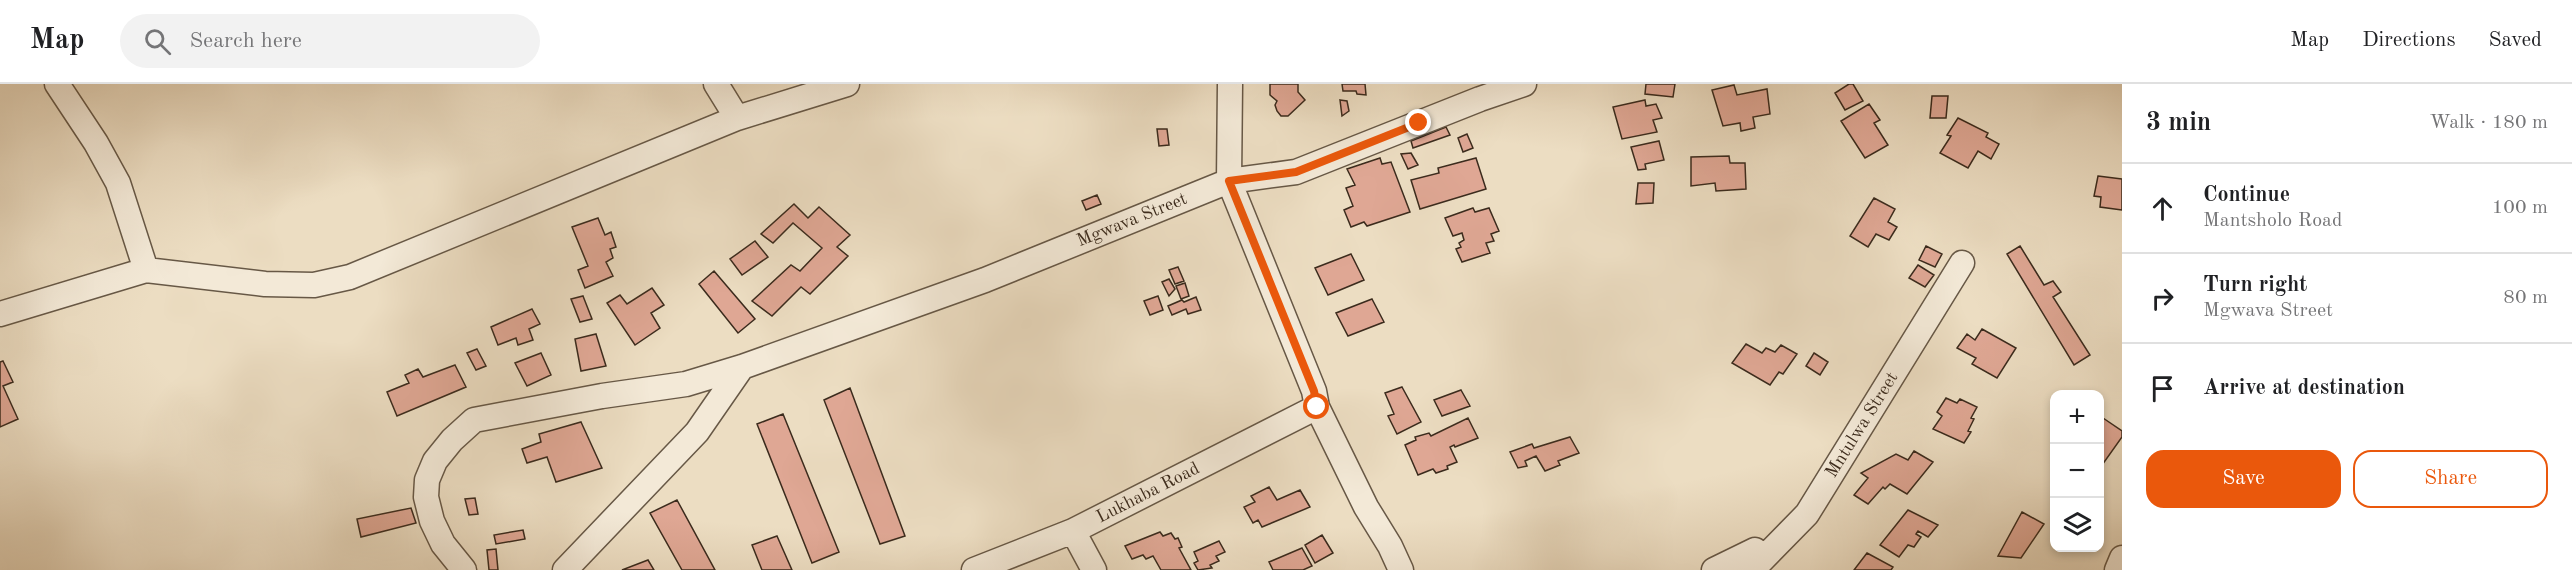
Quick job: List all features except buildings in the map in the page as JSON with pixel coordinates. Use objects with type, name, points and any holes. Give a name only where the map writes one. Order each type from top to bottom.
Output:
[{"type":"street","points":[[57,84],[96,143],[118,183],[146,270]]},
{"type":"street","points":[[716,84],[737,118]]},
{"type":"street","points":[[0,314],[146,270],[265,284],[314,285],[350,277],[737,118],[847,84]]},
{"type":"street","points":[[1230,84],[1229,181],[1314,391],[1317,407],[1366,507],[1390,546],[1401,570]]},
{"type":"street","name":"Mgwava Street","points":[[464,570],[443,544],[432,521],[426,497],[427,480],[435,461],[452,440],[474,420],[602,396],[686,384],[742,367],[986,280],[1229,181],[1296,172],[1480,91],[1524,84]]},
{"type":"street","name":"Mntulwa Street","points":[[1743,570],[1761,561],[1807,514],[1928,317],[1952,272]]},
{"type":"street","points":[[1714,570],[1763,547],[1818,479],[1900,350],[1914,323],[1928,317]]},
{"type":"street","points":[[565,570],[697,432],[742,367]]},
{"type":"street","name":"Lukhaba Road","points":[[974,570],[1073,531],[1317,407]]},
{"type":"street","points":[[1073,531],[1094,570]]},
{"type":"street","points":[[2117,570],[2122,558]]},
{"type":"route","points":[[1317,407],[1314,391],[1229,181],[1296,172],[1419,123]]}]
